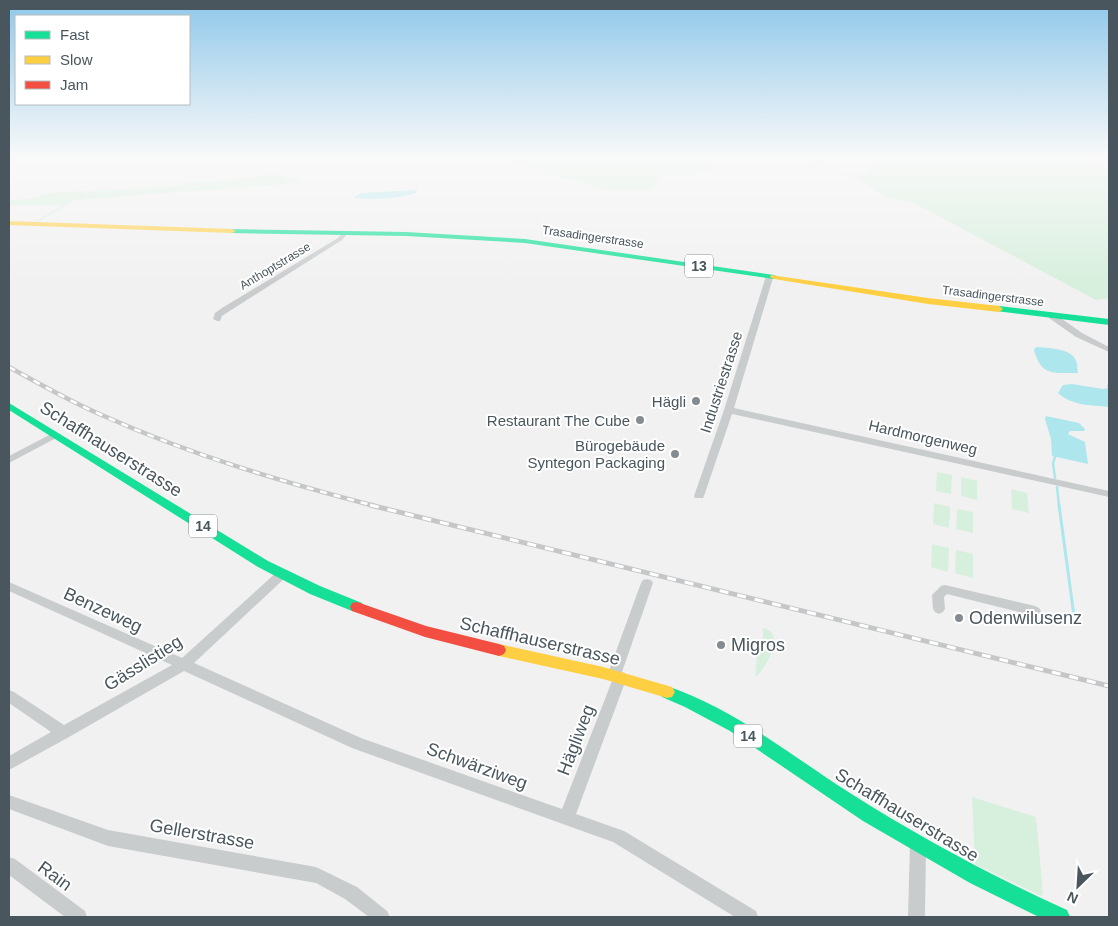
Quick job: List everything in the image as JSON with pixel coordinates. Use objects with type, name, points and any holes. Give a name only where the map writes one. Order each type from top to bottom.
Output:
[{"type":"main road","name":"Trasadingerstrasse","points":[[9,223],[225,231],[444,236],[546,244],[928,301],[1109,322]]},
{"type":"main road","name":"Schaffhauserstrasse","points":[[9,406],[282,574],[357,608],[406,626],[480,646],[617,676],[671,694],[731,725],[851,804],[918,844],[998,888],[1060,917]]},
{"type":"street","name":"Anthoptstrasse","points":[[217,319],[218,315],[225,310],[340,239],[345,233]]},
{"type":"street","name":"Industriestrasse","points":[[698,496],[729,410],[769,278]]},
{"type":"street","points":[[1052,316],[1079,335],[1109,350]]},
{"type":"street","name":"Hardmorgenweg","points":[[729,410],[1109,494]]},
{"type":"street","points":[[9,460],[56,435]]},
{"type":"street","name":"Gässlistieg","points":[[9,763],[182,666],[282,574]]},
{"type":"street","name":"Hägliweg","points":[[567,817],[617,676],[647,582]]},
{"type":"street","name":"Benzeweg","points":[[9,586],[182,666]]},
{"type":"street","points":[[939,609],[938,595],[945,589],[1035,610]]},
{"type":"street","name":"Schwärziweg","points":[[182,666],[357,743],[618,836],[750,917]]},
{"type":"street","points":[[9,696],[64,733]]},
{"type":"street","name":"Gellerstrasse","points":[[9,802],[108,838],[316,875],[350,891],[381,917]]},
{"type":"street","points":[[916,917],[918,844]]},
{"type":"street","name":"Rain","points":[[9,865],[22,877],[79,917]]},
{"type":"green space","points":[[85,199],[75,200],[38,222],[35,222],[63,205],[9,205],[9,200]]},
{"type":"green space","points":[[896,199],[1109,199],[1109,298],[1096,300],[916,204]]},
{"type":"green space","points":[[937,472],[952,475],[951,494],[936,491]]},
{"type":"green space","points":[[961,477],[977,481],[977,500],[961,496]]},
{"type":"green space","points":[[1011,489],[1027,493],[1029,513],[1012,509]]},
{"type":"green space","points":[[934,503],[950,507],[949,528],[933,524]]},
{"type":"green space","points":[[957,509],[973,512],[973,533],[956,529]]},
{"type":"green space","points":[[932,544],[949,548],[948,572],[931,567]]},
{"type":"green space","points":[[956,550],[973,554],[973,578],[955,573]]},
{"type":"green space","points":[[763,628],[770,631],[774,643],[769,659],[755,677],[758,645],[763,645]]},
{"type":"green space","points":[[972,797],[1036,817],[1043,894],[1041,896],[975,864]]},
{"type":"water","points":[[1036,347],[1070,353],[1077,362],[1078,373],[1055,373],[1044,369],[1040,365],[1034,350]]},
{"type":"water","points":[[1072,384],[1103,389],[1108,388],[1107,385],[1109,384],[1109,407],[1076,403],[1058,393],[1063,385]]},
{"type":"water","points":[[1046,416],[1079,423],[1085,429],[1084,431],[1070,431],[1068,434],[1085,442],[1088,464],[1052,456],[1051,439],[1045,419]]},
{"type":"waterway","points":[[1055,457],[1053,463],[1055,478]]},
{"type":"waterway","points":[[1057,487],[1059,506]]},
{"type":"waterway","points":[[1059,505],[1074,616]]},
{"type":"railway","points":[[9,367],[92,411],[170,443],[272,477],[375,506]]},
{"type":"railway","points":[[370,505],[1109,686]]},
{"type":"traffic: fast","points":[[232,231],[406,234],[525,241],[774,277]]},
{"type":"traffic: fast","points":[[999,309],[1109,322]]},
{"type":"traffic: fast","points":[[9,406],[263,564],[315,590],[357,607]]},
{"type":"traffic: fast","points":[[667,692],[714,713],[736,726],[843,798],[922,846],[976,876],[1060,917]]},
{"type":"traffic: slow","points":[[9,223],[232,231]]},
{"type":"traffic: slow","points":[[774,277],[928,301],[999,309]]},
{"type":"traffic: slow","points":[[499,650],[603,673],[667,692]]},
{"type":"traffic: jam","points":[[357,607],[425,631],[499,650]]},
{"type":"place","name":"Hägli","points":[[696,401]]},
{"type":"place","name":"Restaurant The Cube","points":[[640,420]]},
{"type":"place","name":"Bürogebäude Syntegon Packaging","points":[[675,454]]},
{"type":"place","name":"Odenwilusenz","points":[[959,618]]},
{"type":"place","name":"Migros","points":[[721,645]]}]
